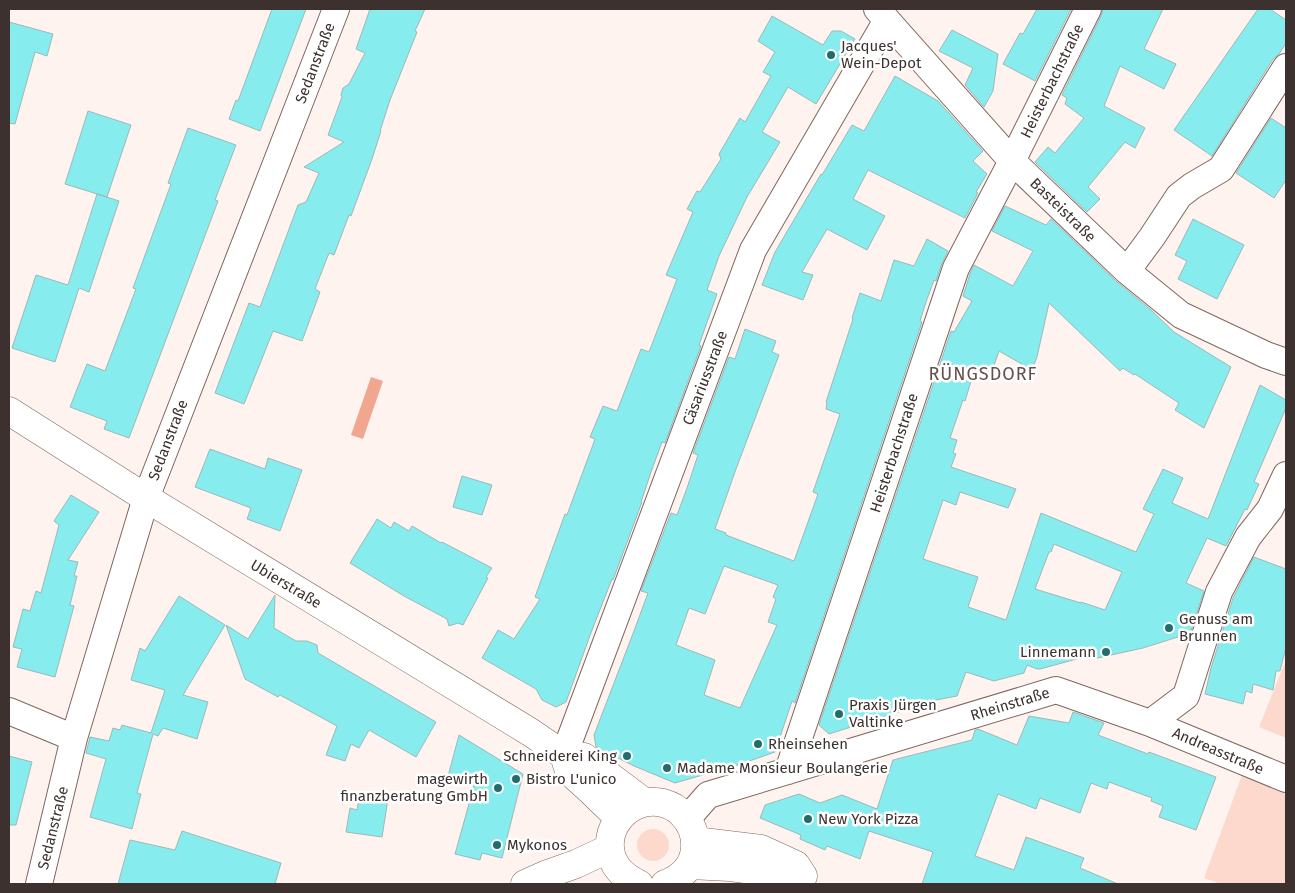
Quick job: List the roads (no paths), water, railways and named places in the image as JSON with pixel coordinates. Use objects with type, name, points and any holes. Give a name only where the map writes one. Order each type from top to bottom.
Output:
[{"type":"main road","name":"Ubierstraße","points":[[9,411],[146,498],[530,732],[564,755]]},
{"type":"main road","points":[[619,818],[569,771],[564,755],[584,757],[644,802]]},
{"type":"main road","points":[[639,884],[628,879],[619,871],[613,860],[610,848],[611,838],[619,818],[626,811],[644,802],[656,801],[668,804],[679,810],[691,842],[683,874],[674,881],[665,884]]},
{"type":"main road","points":[[691,842],[730,867],[753,870],[789,879],[813,880]]},
{"type":"main road","points":[[525,884],[610,848]]},
{"type":"street","name":"Sedanstraße","points":[[39,884],[74,738],[146,498],[336,9]]},
{"type":"street","name":"Heisterbachstraße","points":[[788,771],[956,268],[1088,9]]},
{"type":"street","name":"Basteistraße","points":[[882,14],[1012,161],[1127,271],[1181,315],[1266,355],[1286,362]]},
{"type":"street","name":"Cäsariusstraße","points":[[564,755],[753,250],[882,14]]},
{"type":"street","points":[[1127,271],[1179,196],[1221,169],[1286,67]]},
{"type":"street","points":[[1150,723],[1186,696],[1219,592],[1248,537],[1270,509],[1286,475]]},
{"type":"street","name":"Rheinstraße","points":[[691,842],[708,796],[1056,690],[1150,723]]},
{"type":"street","points":[[9,711],[74,738]]},
{"type":"street","name":"Andreasstraße","points":[[1150,723],[1286,779]]},
{"type":"place","name":"Jacques' Wein-Depot","points":[[831,55]]},
{"type":"place","name":"Genuss am Brunnen","points":[[1169,628]]},
{"type":"place","name":"Linnemann","points":[[1106,652]]},
{"type":"place","name":"Praxis Jürgen Valtinke","points":[[839,714]]},
{"type":"place","name":"Rheinsehen","points":[[758,744]]},
{"type":"place","name":"Schneiderei King","points":[[627,756]]},
{"type":"place","name":"Madame Monsieur Boulangerie","points":[[667,768]]},
{"type":"place","name":"Bistro L'unico","points":[[516,779]]},
{"type":"place","name":"magewirth finanzberatung GmbH","points":[[498,788]]},
{"type":"place","name":"New York Pizza","points":[[808,819]]},
{"type":"place","name":"Mykonos","points":[[497,845]]},
{"type":"district","name":"RÜNGSDORF","points":[[983,374]]}]
